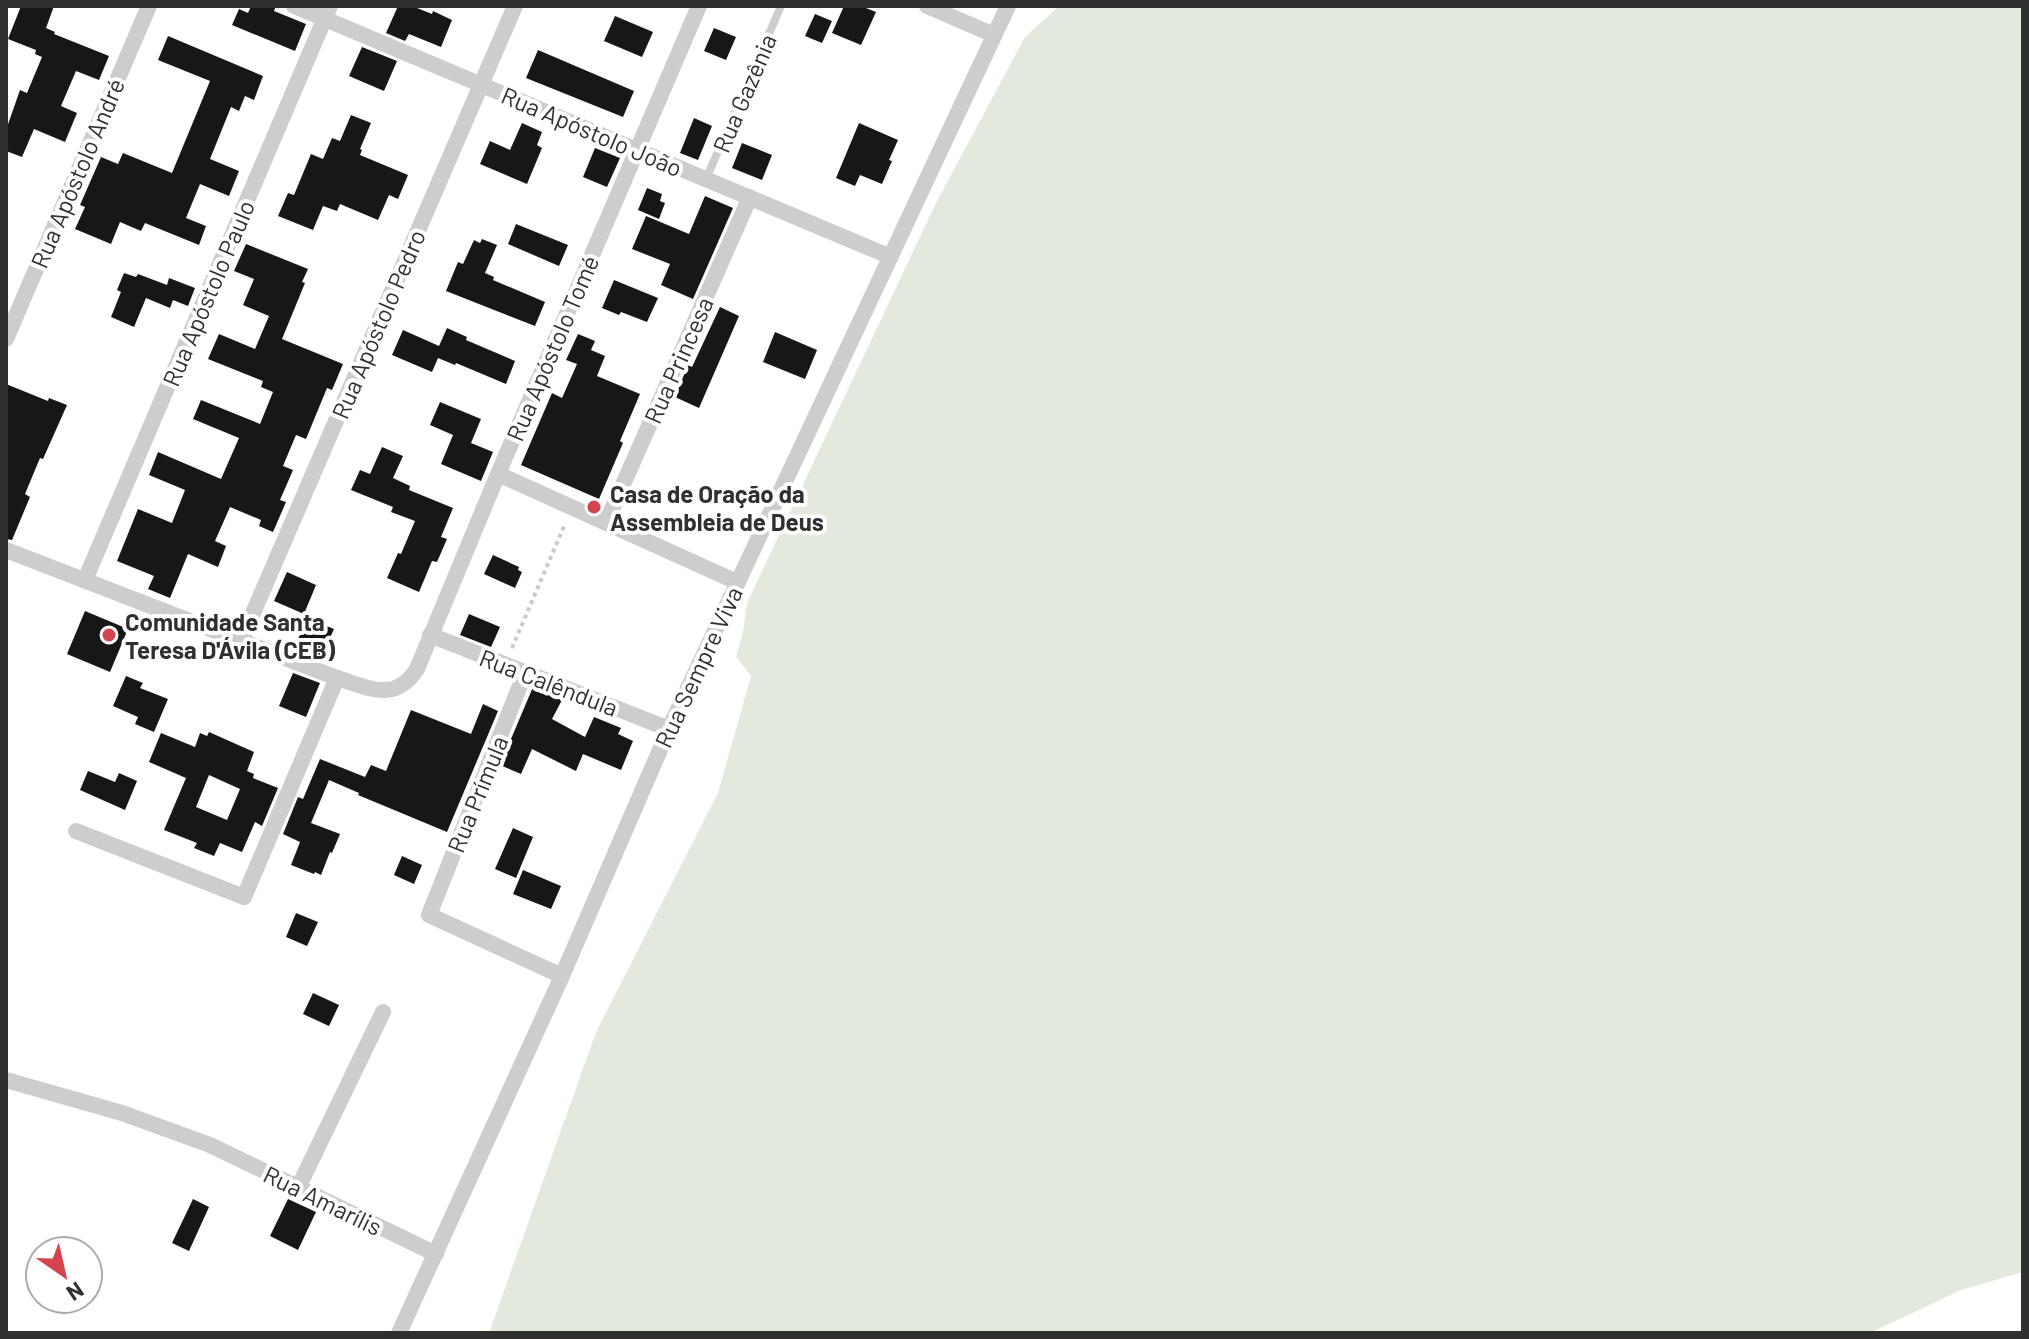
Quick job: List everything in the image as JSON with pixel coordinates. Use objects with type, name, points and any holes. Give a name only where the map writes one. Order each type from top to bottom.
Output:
[{"type":"street","name":"Rua Apóstolo André","points":[[6,339],[149,6]]},
{"type":"street","name":"Rua Apóstolo João","points":[[294,6],[328,12],[481,84],[891,257]]},
{"type":"street","name":"Rua Apóstolo Pedro","points":[[241,641],[515,6]]},
{"type":"street","name":"Rua Apóstolo Tomé","points":[[337,678],[375,690],[390,691],[410,680],[417,669],[699,6]]},
{"type":"street","points":[[927,6],[994,35]]},
{"type":"street","name":"Rua Sempre Viva","points":[[399,1333],[562,976],[669,729],[1008,6]]},
{"type":"street","name":"Rua Apóstolo Paulo","points":[[85,580],[328,12]]},
{"type":"street","name":"Rua Princesa","points":[[606,523],[750,197]]},
{"type":"street","points":[[498,474],[737,582]]},
{"type":"street","points":[[6,550],[337,678],[244,897],[76,831]]},
{"type":"street","name":"Rua Calêndula","points":[[430,635],[669,729]]},
{"type":"street","name":"Rua Prímula","points":[[525,673],[429,915],[562,976]]},
{"type":"street","points":[[298,1188],[383,1012]]},
{"type":"street","name":"Rua Amarílis","points":[[6,1080],[122,1113],[210,1145],[436,1254]]},
{"type":"lane","name":"Rua Gazênia","points":[[706,179],[781,6]]},
{"type":"path","points":[[505,665],[572,508]]},
{"type":"shaded area","points":[[1059,6],[2023,6],[2023,1272],[1961,1290],[1870,1333],[489,1333],[596,1032],[718,793],[751,676],[736,657],[747,603],[936,203],[1025,37]]},
{"type":"building","points":[[21,6],[54,6],[46,28],[109,56],[99,80],[76,71],[61,106],[77,113],[65,142],[34,129],[22,157],[6,151],[6,130],[20,90],[27,93],[42,57],[35,54],[36,50],[8,39]]},
{"type":"building","points":[[251,6],[276,6],[274,11],[306,24],[295,51],[232,25],[239,9],[248,13]]},
{"type":"building","points":[[398,6],[412,6],[432,14],[433,11],[452,20],[441,47],[409,34],[405,41],[386,33]]},
{"type":"building","points":[[844,6],[861,6],[876,12],[861,45],[832,33]]},
{"type":"building","points":[[815,14],[832,21],[822,43],[805,36]]},
{"type":"building","points":[[615,16],[653,32],[642,57],[604,41]]},
{"type":"building","points":[[714,28],[736,37],[726,60],[704,51]]},
{"type":"building","points":[[168,36],[263,76],[254,100],[245,96],[239,111],[231,107],[210,159],[239,171],[229,196],[200,184],[186,218],[206,226],[199,245],[145,223],[141,231],[120,222],[111,244],[75,229],[85,207],[80,205],[101,157],[118,164],[123,153],[172,173],[210,81],[158,60]]},
{"type":"building","points":[[362,47],[397,61],[384,91],[349,76]]},
{"type":"building","points":[[538,50],[634,91],[623,117],[526,78]]},
{"type":"building","points":[[351,115],[371,123],[360,155],[408,175],[398,199],[389,195],[378,220],[340,204],[337,211],[323,206],[313,230],[278,216],[288,193],[294,195],[311,154],[323,159],[332,138],[340,141]]},
{"type":"building","points":[[694,118],[712,126],[698,160],[680,153]]},
{"type":"building","points":[[522,123],[542,132],[537,145],[542,148],[527,184],[480,164],[490,141],[510,150]]},
{"type":"building","points":[[859,123],[898,140],[882,184],[860,175],[855,186],[836,178]]},
{"type":"building","points":[[742,143],[772,155],[762,180],[732,168]]},
{"type":"building","points":[[595,148],[620,158],[607,187],[583,177]]},
{"type":"building","points":[[647,188],[662,194],[660,201],[665,203],[659,219],[638,210]]},
{"type":"building","points":[[705,196],[733,208],[693,299],[661,285],[670,264],[632,249],[646,216],[689,234]]},
{"type":"building","points":[[516,224],[568,245],[559,266],[508,244]]},
{"type":"building","points":[[482,239],[497,245],[485,273],[494,277],[493,280],[545,302],[535,326],[446,291],[458,262],[463,264],[474,240],[480,243]]},
{"type":"building","points":[[246,244],[308,269],[282,339],[343,364],[332,390],[327,388],[306,439],[296,435],[283,466],[293,470],[280,500],[286,502],[273,532],[259,526],[261,520],[230,507],[215,541],[226,546],[218,567],[188,554],[170,598],[148,589],[154,576],[117,561],[138,509],[172,523],[185,490],[149,475],[158,452],[221,479],[239,438],[193,419],[201,400],[260,424],[273,392],[261,387],[263,381],[208,359],[219,334],[255,349],[269,316],[243,305],[254,279],[234,271]]},
{"type":"building","points":[[124,273],[136,277],[138,274],[167,285],[169,278],[195,288],[188,306],[173,300],[170,308],[146,298],[134,327],[111,317],[121,292],[117,290]]},
{"type":"building","points":[[614,280],[658,298],[647,322],[602,308]]},
{"type":"building","points":[[720,307],[739,316],[699,408],[675,397],[688,365],[692,367]]},
{"type":"building","points":[[447,328],[467,337],[466,340],[515,361],[506,384],[438,358],[432,372],[392,355],[403,330],[439,346]]},
{"type":"building","points":[[775,332],[817,350],[805,379],[763,362]]},
{"type":"building","points":[[578,334],[595,341],[591,350],[605,356],[597,376],[640,394],[599,499],[521,465],[552,393],[562,398],[577,364],[566,360]]},
{"type":"building","points":[[6,384],[48,401],[49,398],[67,405],[25,494],[30,497],[12,540],[6,539]]},
{"type":"building","points":[[440,402],[481,419],[471,443],[493,452],[481,481],[441,464],[453,435],[430,425]]},
{"type":"building","points":[[382,447],[403,456],[393,478],[410,486],[409,490],[453,508],[441,537],[447,539],[437,562],[432,561],[419,592],[387,578],[415,521],[391,512],[393,507],[351,490],[360,470],[370,474]]},
{"type":"building","points":[[493,555],[519,567],[518,570],[522,572],[515,588],[484,574]]},
{"type":"building","points":[[287,572],[316,585],[304,614],[274,601]]},
{"type":"building","points":[[85,611],[128,629],[110,672],[67,654]]},
{"type":"building","points":[[469,614],[500,627],[491,647],[460,635]]},
{"type":"building","points":[[307,618],[334,629],[320,660],[294,649]]},
{"type":"building","points":[[293,673],[320,683],[306,717],[279,706]]},
{"type":"building","points":[[126,676],[143,683],[140,688],[168,699],[154,732],[135,724],[138,717],[113,706]]},
{"type":"building","points":[[533,687],[562,700],[552,719],[585,737],[594,717],[621,728],[618,734],[633,741],[621,770],[583,754],[576,771],[532,749],[521,774],[500,765]]},
{"type":"building","points":[[483,704],[498,711],[447,832],[329,780],[311,823],[340,834],[332,853],[321,875],[291,865],[300,842],[283,834],[298,797],[303,799],[320,759],[365,777],[371,765],[386,771],[411,710],[471,734]]},
{"type":"building","points":[[209,732],[254,752],[247,771],[254,774],[253,778],[278,788],[262,826],[255,822],[242,852],[220,843],[214,856],[194,848],[197,843],[164,830],[186,778],[149,762],[161,733],[195,747],[200,733],[207,736]],"holes":[[[209,775],[240,789],[227,820],[196,807]]]},
{"type":"building","points":[[88,771],[115,782],[119,773],[137,781],[125,810],[80,790]]},
{"type":"building","points":[[513,828],[533,837],[516,878],[495,869]]},
{"type":"building","points":[[402,856],[422,865],[414,884],[394,875]]},
{"type":"building","points":[[523,870],[561,886],[551,909],[513,894]]},
{"type":"building","points":[[296,913],[318,922],[307,946],[286,937]]},
{"type":"building","points":[[313,993],[339,1005],[329,1026],[303,1014]]},
{"type":"building","points":[[193,1199],[209,1207],[189,1251],[172,1243]]},
{"type":"building","points":[[288,1199],[316,1212],[298,1250],[270,1236]]},
{"type":"place","name":"Casa de Oração da Assembleia de Deus","points":[[594,507]]},
{"type":"place","name":"Comunidade Santa Teresa D'Ávila (CEB)","points":[[109,635]]}]
